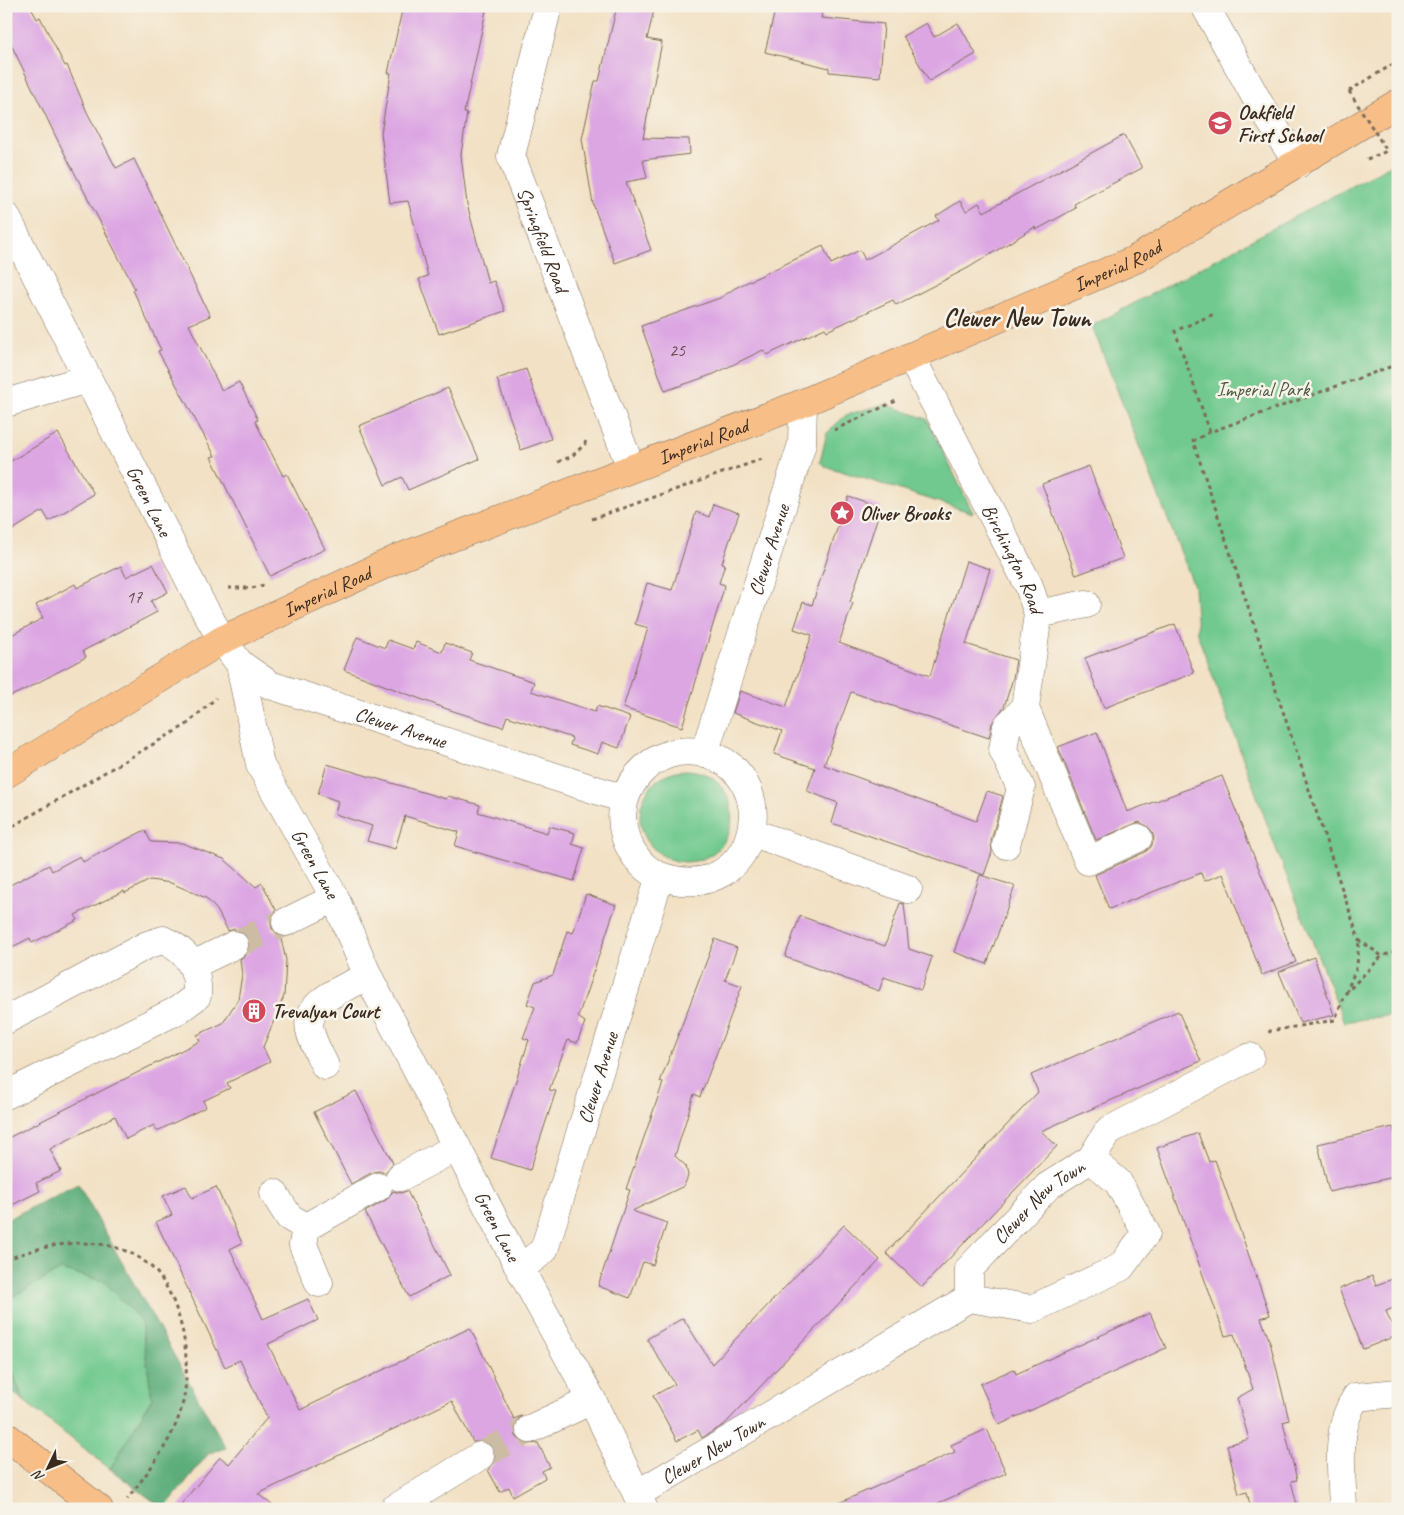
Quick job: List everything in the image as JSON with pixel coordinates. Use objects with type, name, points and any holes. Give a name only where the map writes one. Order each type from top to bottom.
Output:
[{"type":"main road","name":"Imperial Road","points":[[6,774],[222,640],[401,557],[803,403],[1136,258],[1398,104]]},
{"type":"main road","points":[[6,1436],[111,1505]]},
{"type":"street","name":"Springfield Road","points":[[548,6],[510,156],[632,468]]},
{"type":"street","points":[[1205,6],[1260,105],[1298,164]]},
{"type":"street","name":"Green Lane","points":[[6,216],[201,603],[222,640],[240,664],[260,765],[335,898],[368,976],[520,1269],[592,1400],[641,1501]]},
{"type":"street","name":"Birchington Road","points":[[911,357],[1028,586],[1038,614],[1024,708]]},
{"type":"street","points":[[6,403],[87,379]]},
{"type":"street","name":"Clewer Avenue","points":[[704,754],[802,444],[803,403]]},
{"type":"street","points":[[1038,614],[1086,604]]},
{"type":"street","name":"Clewer Avenue","points":[[240,664],[270,685],[624,799]]},
{"type":"street","points":[[1006,845],[1021,788],[1003,750],[1007,726],[1024,708],[1088,861],[1138,838]]},
{"type":"street","points":[[689,751],[710,755],[729,766],[744,782],[752,802],[753,824],[747,845],[735,862],[718,875],[697,882],[676,882],[660,876],[638,861],[626,842],[622,821],[624,799],[633,780],[648,764],[667,754],[689,751]]},
{"type":"street","points":[[751,832],[908,889]]},
{"type":"street","name":"Clewer Avenue","points":[[520,1269],[544,1250],[660,876]]},
{"type":"street","points":[[286,922],[335,898]]},
{"type":"street","points":[[6,1020],[147,946],[163,940],[177,946],[193,965],[198,981],[196,996],[178,1010],[6,1095]]},
{"type":"street","points":[[193,965],[234,945]]},
{"type":"street","points":[[325,1066],[310,1030],[309,1019],[314,1008],[368,976]]},
{"type":"street","points":[[1091,1159],[1108,1131],[1250,1057]]},
{"type":"street","points":[[306,1227],[457,1147]]},
{"type":"street","name":"Clewer New Town","points":[[641,1501],[969,1298],[1032,1309],[1122,1267],[1146,1233],[1118,1182],[1091,1159],[1048,1186],[969,1269],[969,1298]]},
{"type":"street","points":[[274,1193],[289,1217],[306,1227]]},
{"type":"street","points":[[306,1227],[303,1245],[319,1283]]},
{"type":"street","points":[[1343,1509],[1341,1435],[1350,1406],[1356,1397],[1398,1393]]},
{"type":"street","points":[[530,1429],[592,1400]]},
{"type":"street","points":[[394,1509],[480,1456]]},
{"type":"path","points":[[1387,151],[1349,91],[1398,60]]},
{"type":"path","points":[[1210,432],[1175,331],[1214,314]]},
{"type":"path","points":[[1250,1057],[1270,1031],[1335,1020],[1357,966],[1358,940],[1193,441],[1210,432],[1398,364]]},
{"type":"path","points":[[6,830],[186,725],[213,702],[240,664]]},
{"type":"path","points":[[1358,940],[1382,956]]},
{"type":"path","points":[[1344,995],[1382,956],[1398,950]]},
{"type":"path","points":[[6,1260],[43,1247],[69,1243],[100,1244],[128,1252],[151,1266],[169,1291],[180,1319],[185,1344],[184,1394],[178,1420],[162,1450],[111,1505]]},
{"type":"green space","name":"Imperial Park","points":[[1398,161],[1398,1014],[1344,1022],[1277,851],[1197,633],[1194,586],[1092,326]]},
{"type":"green space","points":[[885,404],[927,419],[973,513],[825,466],[820,462],[827,433],[846,415]]},
{"type":"green space","points":[[686,770],[703,774],[718,784],[728,799],[732,816],[728,833],[718,848],[703,858],[686,862],[669,858],[654,848],[644,833],[640,816],[644,799],[654,784],[669,774]]},
{"type":"green space","points":[[78,1184],[226,1448],[209,1453],[164,1509],[110,1469],[152,1398],[141,1321],[104,1281],[61,1270],[6,1300],[6,1220]]},
{"type":"green space","points":[[61,1270],[104,1281],[141,1321],[152,1398],[110,1469],[24,1401],[6,1356],[6,1300]]},
{"type":"green space","points":[[6,1356],[24,1401],[6,1387]]},
{"type":"building","points":[[6,6],[30,6],[37,19],[40,17],[65,66],[67,65],[87,112],[116,168],[134,159],[210,316],[189,325],[222,391],[239,382],[258,420],[255,421],[283,476],[287,474],[325,549],[270,576],[211,457],[215,456],[158,351],[161,350],[133,290],[135,289],[57,139],[6,34]]},
{"type":"building","points":[[403,6],[487,6],[464,113],[467,113],[461,155],[467,204],[488,283],[494,281],[505,311],[439,334],[419,279],[428,276],[408,201],[390,203],[381,133],[391,73],[388,73]]},
{"type":"building","points":[[617,6],[655,6],[647,39],[662,42],[643,138],[689,139],[690,154],[643,160],[647,178],[626,182],[651,250],[615,263],[593,204],[582,139],[595,81],[599,81]]},
{"type":"building","points":[[776,6],[824,6],[821,18],[884,24],[880,77],[829,72],[829,68],[765,52]]},
{"type":"building","points":[[926,23],[934,37],[958,23],[976,54],[929,81],[903,36]]},
{"type":"building","points":[[1124,135],[1142,168],[1074,204],[1076,208],[1036,230],[1035,227],[968,268],[896,305],[893,300],[827,331],[825,328],[767,355],[763,350],[714,374],[665,391],[641,326],[720,298],[735,288],[823,246],[831,264],[860,250],[865,260],[939,220],[936,216],[960,201],[966,211],[979,203],[984,212]]},
{"type":"building","points":[[526,369],[551,439],[521,450],[497,379]]},
{"type":"building","points":[[448,388],[479,459],[408,490],[402,477],[385,485],[359,426]]},
{"type":"building","points":[[58,433],[94,494],[49,521],[43,511],[6,534],[6,464]]},
{"type":"building","points":[[1089,466],[1123,558],[1076,575],[1042,484]]},
{"type":"building","points":[[848,496],[881,507],[850,602],[853,603],[839,643],[930,676],[966,561],[990,569],[966,644],[1016,660],[1013,678],[1004,707],[992,723],[989,738],[851,692],[824,765],[976,821],[987,791],[1003,796],[991,841],[992,852],[984,875],[832,823],[838,803],[807,791],[815,768],[774,754],[782,731],[733,713],[740,691],[786,707],[812,635],[794,629],[803,602],[812,605]]},
{"type":"building","points":[[713,504],[739,513],[722,563],[725,564],[719,583],[725,585],[682,727],[623,708],[648,628],[635,624],[647,583],[672,590],[696,512],[709,517]]},
{"type":"building","points":[[153,564],[168,592],[151,601],[157,612],[83,651],[86,657],[6,698],[6,638],[43,618],[36,605],[75,584],[77,588],[121,566],[126,577]]},
{"type":"building","points":[[1175,624],[1194,673],[1104,708],[1085,658]]},
{"type":"building","points":[[357,637],[385,648],[388,640],[413,649],[416,642],[442,652],[445,643],[472,653],[469,660],[534,682],[531,691],[595,712],[597,706],[630,717],[619,748],[602,742],[598,754],[570,745],[572,738],[507,716],[503,727],[444,708],[344,670]]},
{"type":"building","points":[[1097,732],[1127,812],[1222,776],[1296,962],[1262,975],[1223,874],[1204,881],[1201,873],[1109,909],[1095,875],[1145,852],[1151,847],[1154,839],[1152,831],[1139,822],[1096,840],[1058,747]]},
{"type":"building","points":[[327,764],[446,799],[448,796],[480,805],[478,812],[547,833],[549,826],[575,833],[572,844],[584,848],[574,881],[455,846],[459,832],[405,816],[395,849],[367,841],[372,826],[335,814],[338,801],[318,794]]},
{"type":"building","name":"Trevalyan Court","points":[[145,830],[151,842],[182,843],[224,859],[256,887],[262,883],[276,910],[270,921],[272,929],[283,937],[281,939],[286,960],[284,996],[263,1047],[270,1062],[227,1083],[230,1088],[203,1101],[206,1107],[157,1131],[154,1125],[126,1139],[115,1116],[50,1149],[61,1171],[36,1183],[40,1191],[6,1208],[6,1139],[200,1041],[197,1035],[223,1023],[238,999],[242,975],[240,959],[247,954],[249,947],[248,938],[242,932],[235,929],[228,931],[217,910],[206,898],[171,883],[150,880],[75,915],[78,920],[32,943],[30,938],[6,950],[6,887],[49,865],[52,871],[80,856],[83,862]]},
{"type":"building","points":[[980,875],[1015,886],[987,964],[954,952]]},
{"type":"building","points":[[586,894],[616,905],[578,1017],[585,1022],[577,1043],[568,1040],[549,1090],[556,1091],[530,1170],[491,1158],[529,1040],[523,1038],[535,1007],[527,1004],[535,982],[553,975],[567,931],[573,933]]},
{"type":"building","points":[[900,903],[904,904],[909,949],[932,957],[921,990],[884,977],[879,991],[785,957],[800,916],[885,946]]},
{"type":"building","points":[[715,939],[737,948],[725,980],[742,986],[700,1097],[694,1094],[675,1156],[686,1166],[688,1176],[684,1186],[632,1211],[667,1223],[653,1265],[643,1262],[630,1298],[598,1286],[630,1190],[626,1189],[663,1083],[660,1082]]},
{"type":"building","points":[[1314,957],[1334,1015],[1300,1023],[1279,972]]},
{"type":"building","points":[[1178,1011],[1201,1061],[1041,1131],[1057,1146],[922,1287],[886,1253],[1038,1092],[1031,1075]]},
{"type":"building","points":[[356,1091],[393,1163],[385,1173],[378,1171],[371,1173],[351,1184],[314,1112]]},
{"type":"building","points":[[1393,1127],[1398,1146],[1398,1176],[1329,1192],[1318,1144]]},
{"type":"building","points":[[1198,1133],[1209,1162],[1215,1160],[1270,1315],[1261,1318],[1270,1342],[1289,1420],[1283,1422],[1297,1480],[1291,1481],[1298,1509],[1251,1509],[1247,1492],[1239,1494],[1227,1445],[1249,1439],[1237,1398],[1253,1389],[1234,1334],[1225,1336],[1157,1148]]},
{"type":"building","points":[[186,1186],[192,1198],[216,1187],[242,1243],[230,1249],[263,1319],[308,1299],[318,1320],[268,1344],[300,1410],[470,1328],[514,1419],[523,1415],[517,1420],[515,1427],[516,1436],[521,1442],[528,1444],[538,1443],[550,1467],[542,1471],[545,1478],[513,1496],[509,1487],[500,1492],[488,1470],[494,1463],[496,1455],[494,1448],[487,1442],[473,1442],[452,1401],[258,1494],[277,1509],[177,1509],[220,1457],[229,1464],[267,1418],[240,1360],[225,1367],[156,1222],[172,1215],[163,1196]]},
{"type":"building","points":[[393,1191],[400,1193],[407,1191],[450,1275],[409,1297],[365,1212],[386,1200]]},
{"type":"building","points":[[844,1225],[880,1260],[725,1424],[702,1438],[698,1430],[677,1441],[653,1396],[675,1384],[647,1339],[683,1318],[712,1364]]},
{"type":"building","points":[[1372,1276],[1376,1285],[1398,1277],[1398,1306],[1386,1311],[1396,1336],[1363,1349],[1339,1289]]},
{"type":"building","points":[[1150,1313],[1166,1348],[999,1425],[980,1384],[1014,1369],[1016,1374]]},
{"type":"building","points":[[987,1429],[1006,1473],[925,1509],[825,1509],[955,1452],[951,1445]]},
{"type":"tunnel","points":[[234,945],[286,922]]},
{"type":"tunnel","points":[[480,1456],[530,1429]]},
{"type":"place","name":"Oakfield First School","points":[[1220,123]]},
{"type":"place","name":"Oliver Brooks","points":[[842,513]]},
{"type":"place","name":"Trevalyan Court","points":[[254,1011]]},
{"type":"district","name":"Clewer New Town","points":[[1017,317]]}]
